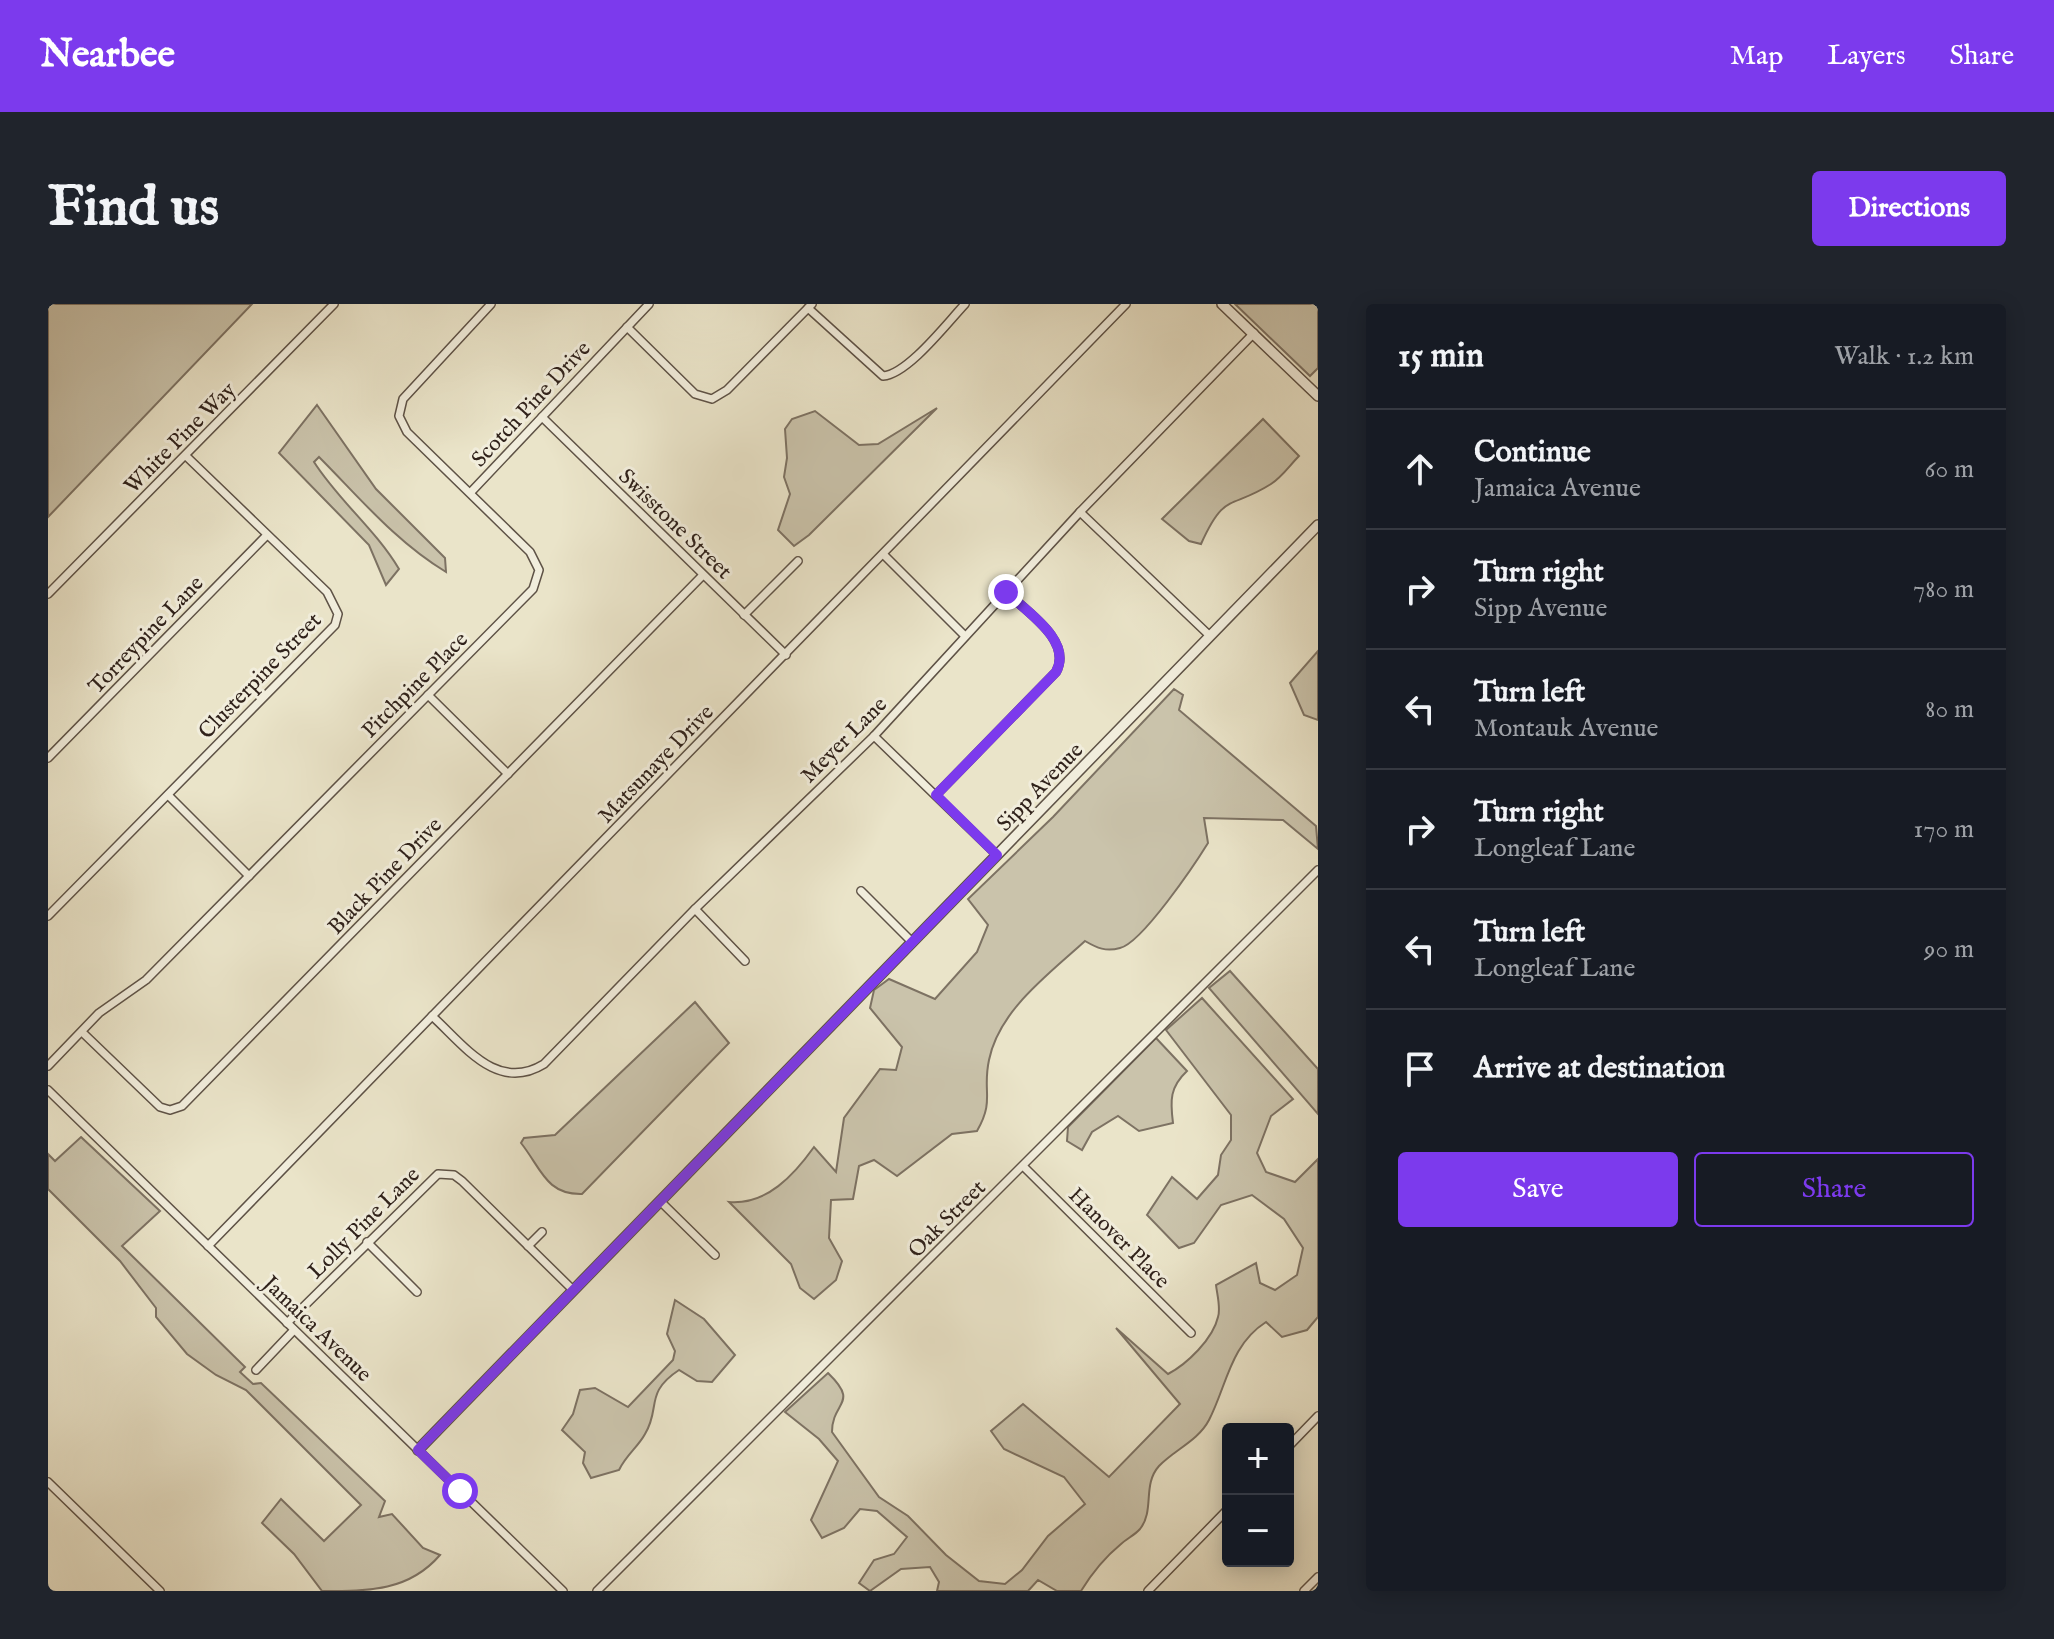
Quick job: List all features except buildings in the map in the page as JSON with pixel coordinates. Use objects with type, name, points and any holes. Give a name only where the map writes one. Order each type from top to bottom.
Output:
[{"type":"street","name":"White Pine Way","points":[[48,594],[334,304]]},
{"type":"street","name":"Pitchpine Place","points":[[48,1066],[99,1013],[146,980],[533,589],[538,579],[537,560],[401,424],[400,406],[491,304]]},
{"type":"street","name":"Scotch Pine Drive","points":[[471,492],[649,304]]},
{"type":"street","points":[[627,327],[695,394],[712,399],[727,390],[810,306],[883,376],[898,371],[965,304]]},
{"type":"street","name":"Matsunaye Drive","points":[[208,1246],[1126,304]]},
{"type":"street","points":[[1222,304],[1318,396]]},
{"type":"street","name":"Meyer Lane","points":[[432,1016],[486,1067],[516,1075],[544,1064],[695,909],[874,736],[1080,512],[1254,333]]},
{"type":"street","name":"Swisstone Street","points":[[542,417],[786,655]]},
{"type":"street","name":"Clusterpine Street","points":[[48,916],[335,625],[336,605],[327,592],[186,456]]},
{"type":"street","points":[[1080,512],[1210,636]]},
{"type":"street","name":"Sipp Avenue","points":[[418,1450],[1318,525]]},
{"type":"street","name":"Torreypine Lane","points":[[48,758],[267,535]]},
{"type":"street","points":[[883,554],[965,636]]},
{"type":"street","points":[[744,615],[798,561]]},
{"type":"street","name":"Black Pine Drive","points":[[82,1032],[160,1107],[170,1110],[182,1106],[703,575]]},
{"type":"street","points":[[936,795],[1056,672],[1062,662],[1060,647],[1051,635],[1006,592]]},
{"type":"street","points":[[428,695],[508,774]]},
{"type":"street","points":[[874,736],[997,855]]},
{"type":"street","points":[[168,795],[249,876]]},
{"type":"street","name":"Oak Street","points":[[597,1591],[1318,870]]},
{"type":"street","points":[[861,891],[912,942]]},
{"type":"street","points":[[695,909],[745,961]]},
{"type":"street","name":"Jamaica Avenue","points":[[48,1090],[563,1591]]},
{"type":"street","name":"Hanover Place","points":[[1023,1166],[1191,1333]]},
{"type":"street","name":"Lolly Pine Lane","points":[[256,1370],[367,1242],[431,1179],[445,1173],[462,1181],[573,1290]]},
{"type":"street","points":[[660,1201],[715,1255]]},
{"type":"street","points":[[528,1246],[542,1232]]},
{"type":"street","points":[[367,1242],[417,1292]]},
{"type":"street","points":[[1294,1441],[1318,1416]]},
{"type":"street","points":[[48,1482],[160,1591]]},
{"type":"street","points":[[1148,1591],[1222,1515]]},
{"type":"street","points":[[1304,1591],[1318,1577]]},
{"type":"shaded area","points":[[48,304],[252,304],[48,517]]},
{"type":"shaded area","points":[[1235,304],[1318,304],[1318,368],[1310,376]]},
{"type":"shaded area","points":[[317,405],[376,489],[445,558],[446,572],[394,533],[319,457],[314,462],[334,490],[399,569],[386,585],[369,545],[279,453]]},
{"type":"shaded area","points":[[937,408],[809,535],[794,546],[778,530],[790,494],[784,477],[787,458],[785,429],[792,419],[815,411],[859,445],[878,444]]},
{"type":"shaded area","points":[[1263,419],[1299,456],[1271,484],[1223,509],[1201,544],[1189,541],[1162,519]]},
{"type":"shaded area","points":[[1318,651],[1318,720],[1304,715],[1290,683]]},
{"type":"shaded area","points":[[1174,689],[1183,695],[1179,710],[1316,826],[1318,849],[1283,820],[1204,818],[1208,843],[1167,902],[1141,932],[1130,943],[1110,950],[1085,941],[1014,1009],[1003,1025],[989,1060],[987,1103],[977,1131],[952,1134],[897,1176],[874,1160],[859,1166],[853,1199],[831,1200],[829,1238],[842,1261],[836,1280],[814,1299],[800,1288],[791,1264],[729,1202],[756,1199],[778,1186],[798,1168],[814,1147],[836,1172],[844,1118],[880,1069],[896,1070],[902,1047],[870,1008],[874,990],[889,979],[935,999],[977,952],[988,925],[968,899],[1053,817]]},
{"type":"shaded area","points":[[1230,971],[1318,1069],[1318,1114],[1209,988]]},
{"type":"shaded area","points":[[1202,998],[1293,1099],[1271,1116],[1257,1153],[1266,1172],[1295,1182],[1318,1159],[1318,1317],[1307,1330],[1282,1337],[1266,1322],[1244,1342],[1209,1420],[1192,1440],[1165,1460],[1154,1473],[1147,1514],[1140,1529],[1104,1560],[1081,1591],[1057,1591],[1038,1580],[1028,1591],[937,1591],[939,1582],[930,1567],[901,1569],[870,1591],[859,1583],[874,1560],[894,1554],[907,1537],[877,1511],[860,1509],[844,1528],[822,1538],[811,1520],[838,1461],[819,1439],[785,1412],[828,1373],[843,1397],[832,1432],[879,1497],[908,1516],[946,1555],[979,1581],[1005,1584],[1022,1570],[1048,1536],[1085,1504],[1064,1477],[1004,1449],[991,1431],[1023,1404],[1109,1477],[1180,1404],[1116,1328],[1168,1374],[1191,1357],[1211,1334],[1219,1313],[1216,1285],[1256,1263],[1260,1283],[1275,1290],[1297,1275],[1303,1248],[1284,1219],[1252,1195],[1221,1205],[1194,1243],[1179,1248],[1147,1215],[1172,1177],[1197,1199],[1218,1175],[1221,1155],[1231,1140],[1231,1115],[1166,1030]]},
{"type":"shaded area","points":[[695,1002],[729,1043],[582,1194],[560,1190],[552,1185],[521,1143],[524,1138],[555,1135]]},
{"type":"shaded area","points":[[1156,1038],[1187,1071],[1172,1094],[1173,1123],[1139,1131],[1118,1116],[1092,1132],[1082,1150],[1067,1141],[1068,1127]]},
{"type":"shaded area","points":[[81,1137],[160,1211],[122,1246],[245,1367],[240,1372],[253,1384],[261,1383],[385,1501],[379,1517],[392,1514],[423,1548],[440,1555],[428,1567],[415,1576],[387,1586],[322,1591],[294,1554],[262,1523],[281,1499],[324,1541],[361,1505],[246,1390],[216,1375],[187,1354],[156,1317],[156,1308],[120,1261],[48,1189],[48,1154],[55,1161]]},
{"type":"shaded area","points":[[675,1300],[704,1319],[735,1355],[712,1382],[697,1381],[679,1370],[668,1378],[657,1394],[650,1425],[619,1470],[591,1478],[583,1463],[585,1452],[562,1430],[573,1414],[580,1390],[595,1388],[628,1407],[673,1360],[675,1351],[667,1334]]},
{"type":"route","points":[[460,1491],[418,1450],[997,855],[936,795],[1056,672],[1062,662],[1060,647],[1051,635],[1006,592]]}]
